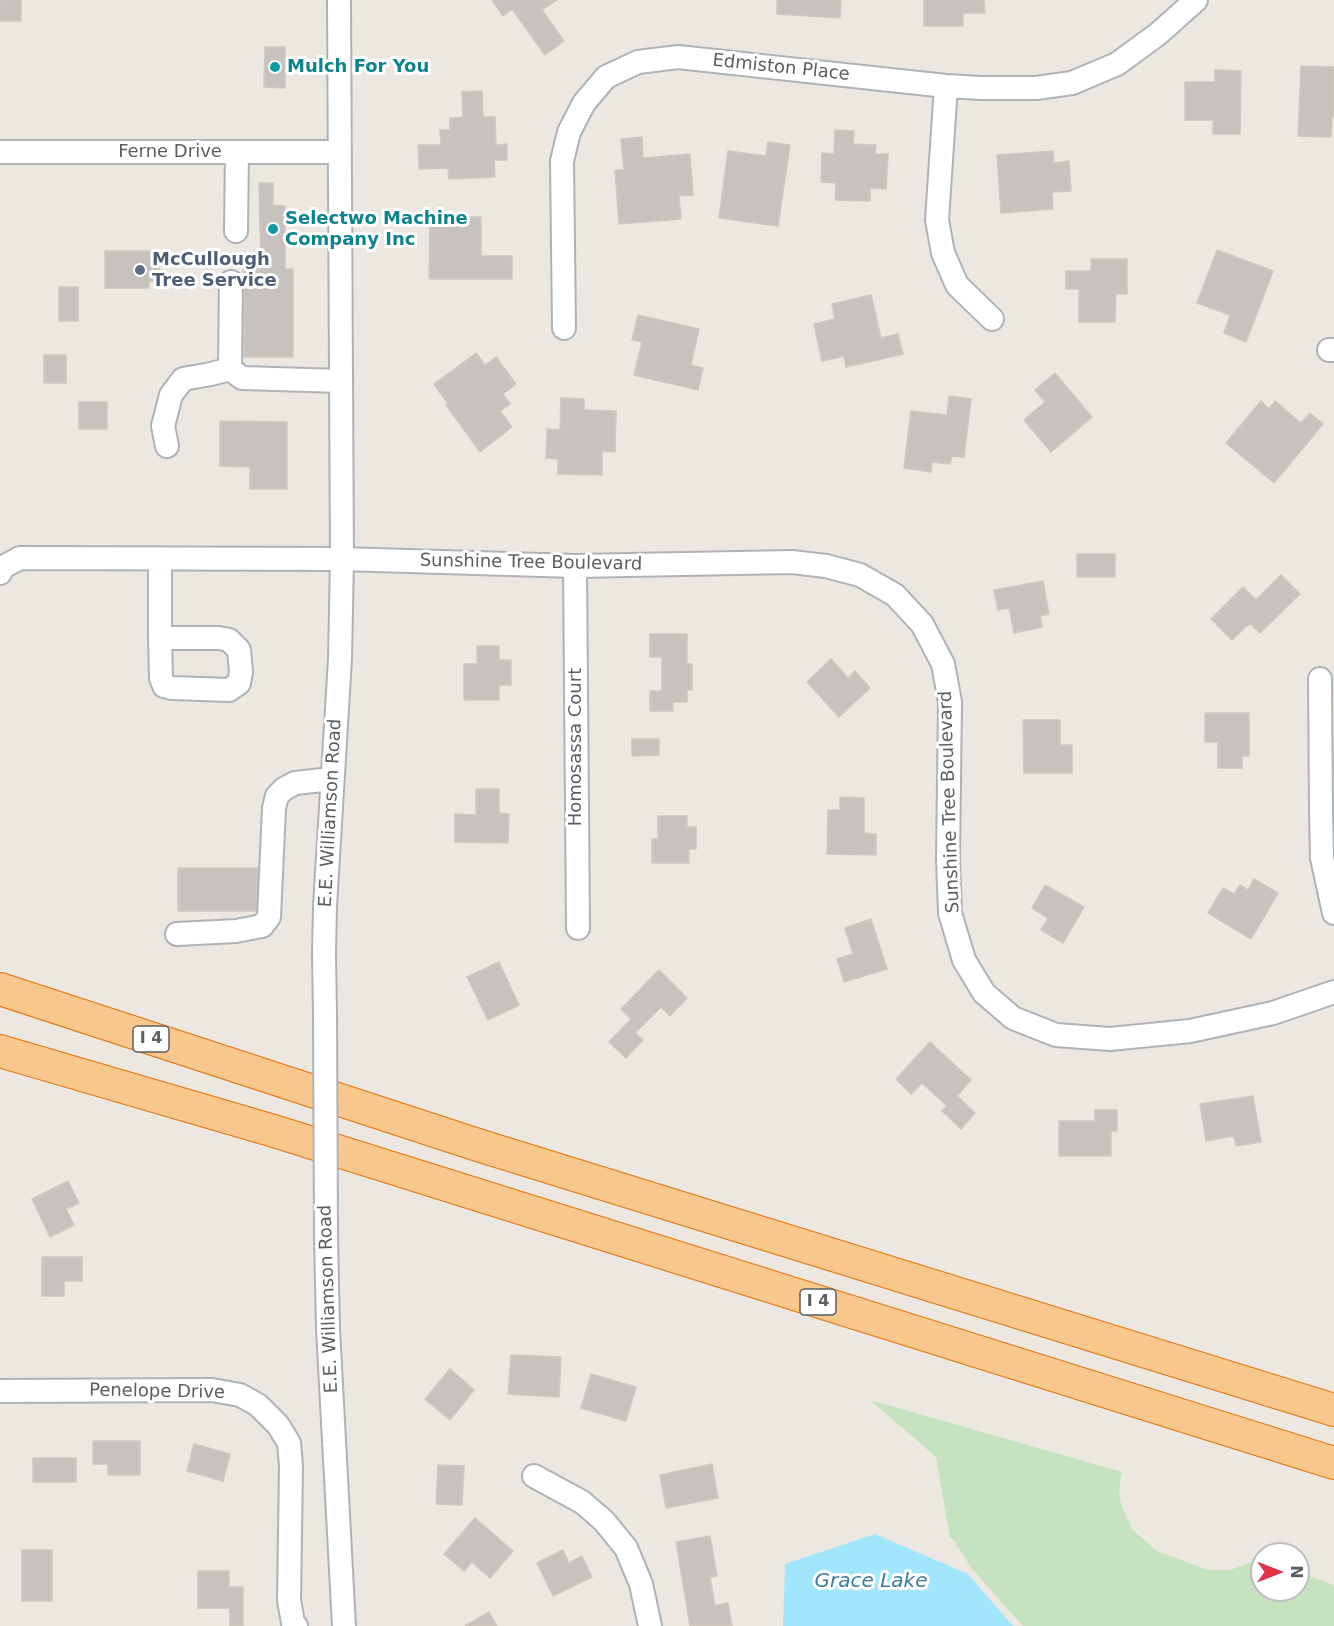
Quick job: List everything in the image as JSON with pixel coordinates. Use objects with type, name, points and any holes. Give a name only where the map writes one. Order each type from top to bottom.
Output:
[{"type":"highway","name":"I 4","points":[[0,989],[482,1146],[1334,1410]]},
{"type":"highway","name":"I 4","points":[[0,1051],[274,1131],[1334,1463]]},
{"type":"street","name":"E.E. Williamson Road","points":[[339,0],[342,559],[340,658],[324,930],[328,1329],[344,1626]]},
{"type":"street","name":"Edmiston Place","points":[[564,328],[562,161],[569,132],[584,103],[606,77],[638,62],[678,57],[945,86],[1036,88],[1072,83],[1117,64],[1158,34],[1196,0]]},
{"type":"street","points":[[945,86],[937,220],[943,253],[957,285],[992,319]]},
{"type":"street","name":"Ferne Drive","points":[[0,152],[340,152]]},
{"type":"street","points":[[236,231],[237,152]]},
{"type":"street","points":[[230,369],[231,282]]},
{"type":"street","points":[[230,369],[242,378],[341,381]]},
{"type":"street","points":[[167,446],[162,426],[171,395],[183,379],[230,369]]},
{"type":"street","name":"Sunshine Tree Boulevard","points":[[0,573],[3,567],[20,558],[342,559],[575,566],[792,562],[826,566],[860,575],[895,595],[922,624],[943,664],[951,702],[948,861],[951,913],[964,960],[984,993],[1013,1018],[1056,1035],[1110,1039],[1190,1031],[1273,1013],[1334,992]]},
{"type":"street","points":[[160,559],[160,638]]},
{"type":"street","name":"Homosassa Court","points":[[575,566],[578,928]]},
{"type":"street","points":[[1320,679],[1322,858],[1334,913]]},
{"type":"street","points":[[177,934],[236,931],[262,926],[269,917],[274,808],[277,796],[295,783],[332,780]]},
{"type":"street","name":"Penelope Drive","points":[[0,1390],[212,1390],[240,1395],[258,1405],[278,1425],[289,1443],[291,1466],[289,1599],[293,1623],[296,1626]]},
{"type":"street","points":[[534,1476],[582,1502],[604,1521],[626,1548],[641,1584],[650,1626]]},
{"type":"green space","points":[[870,1400],[1122,1472],[1119,1490],[1121,1504],[1132,1529],[1157,1551],[1208,1570],[1230,1570],[1250,1563],[1250,1602],[1310,1602],[1310,1576],[1334,1585],[1334,1626],[1023,1626],[972,1569],[953,1539],[950,1538],[936,1457]]},
{"type":"water","name":"Grace Lake","points":[[875,1534],[968,1574],[1013,1626],[783,1626],[785,1564]]},
{"type":"building","points":[[0,0],[21,0],[21,21],[0,21]]},
{"type":"building","points":[[492,0],[557,0],[542,10],[564,41],[545,55],[512,9],[503,16]]},
{"type":"building","points":[[777,0],[841,0],[840,18],[777,14]]},
{"type":"building","points":[[924,0],[984,0],[985,13],[963,13],[963,26],[924,26]]},
{"type":"building","name":"Mulch For You","points":[[265,47],[285,47],[285,88],[264,87]]},
{"type":"building","points":[[1301,66],[1334,67],[1334,117],[1332,117],[1331,137],[1298,136]]},
{"type":"building","points":[[1215,70],[1241,71],[1240,134],[1213,134],[1213,120],[1185,120],[1185,82],[1215,82]]},
{"type":"building","points":[[482,91],[483,117],[495,117],[496,145],[507,144],[507,160],[494,160],[495,177],[449,179],[448,168],[419,169],[418,145],[441,145],[440,130],[450,130],[450,118],[463,117],[462,92]]},
{"type":"building","points":[[835,130],[854,131],[853,144],[876,145],[875,154],[888,154],[886,189],[870,188],[870,201],[835,200],[836,183],[821,182],[822,153],[834,154]]},
{"type":"building","points":[[642,137],[643,158],[690,154],[693,195],[679,196],[681,219],[619,224],[615,170],[624,170],[621,139]]},
{"type":"building","points":[[768,142],[790,145],[778,226],[719,218],[728,151],[766,156]]},
{"type":"building","points":[[1053,151],[1054,163],[1069,161],[1071,191],[1052,192],[1053,209],[1001,213],[997,155]]},
{"type":"building","points":[[259,183],[273,183],[273,205],[285,206],[285,269],[293,269],[293,357],[244,357],[243,269],[261,269]]},
{"type":"building","points":[[430,217],[481,217],[481,256],[512,256],[512,279],[429,279]]},
{"type":"building","points":[[1217,250],[1273,271],[1246,342],[1224,333],[1230,315],[1197,303]]},
{"type":"building","points":[[105,251],[159,251],[159,281],[149,281],[149,288],[105,288]]},
{"type":"building","points":[[1091,259],[1127,259],[1127,294],[1116,294],[1115,322],[1079,322],[1079,289],[1066,289],[1066,271],[1091,271]]},
{"type":"building","points":[[59,287],[78,287],[78,321],[59,321]]},
{"type":"building","points":[[871,295],[881,338],[898,334],[903,354],[846,367],[844,356],[822,361],[814,324],[835,319],[832,304]]},
{"type":"building","points":[[638,315],[699,329],[691,365],[703,368],[698,390],[634,375],[642,342],[632,340]]},
{"type":"building","points":[[476,353],[485,365],[496,357],[516,384],[503,394],[510,404],[500,411],[512,427],[480,452],[446,405],[448,404],[434,384]]},
{"type":"building","points":[[44,355],[66,355],[66,383],[44,383]]},
{"type":"building","points":[[1055,373],[1092,417],[1051,452],[1024,420],[1045,402],[1035,390]]},
{"type":"building","points":[[949,396],[971,399],[964,457],[952,456],[950,464],[932,462],[931,472],[904,468],[911,411],[947,415]]},
{"type":"building","points":[[561,398],[584,399],[584,410],[616,411],[615,452],[602,451],[602,475],[558,474],[558,459],[546,458],[547,429],[560,430]]},
{"type":"building","points":[[1261,401],[1269,409],[1275,401],[1301,423],[1310,413],[1323,424],[1274,483],[1226,443]]},
{"type":"building","points":[[79,402],[107,402],[107,429],[79,429]]},
{"type":"building","points":[[220,421],[287,422],[287,489],[250,489],[250,467],[220,466]]},
{"type":"building","points":[[1077,554],[1115,554],[1115,577],[1077,577]]},
{"type":"building","points":[[1281,575],[1300,594],[1260,633],[1250,623],[1232,640],[1211,619],[1243,587],[1256,600]]},
{"type":"building","points":[[1043,581],[1049,614],[1040,616],[1042,627],[1014,633],[1009,608],[998,610],[994,590]]},
{"type":"building","points":[[650,634],[687,634],[687,664],[692,664],[692,690],[687,690],[687,702],[673,702],[673,711],[650,711],[650,691],[662,691],[662,657],[650,657]]},
{"type":"building","points":[[477,646],[499,646],[499,660],[511,660],[511,685],[499,685],[499,700],[464,700],[464,664],[477,664]]},
{"type":"building","points":[[831,659],[848,678],[855,671],[870,688],[839,717],[807,682]]},
{"type":"building","points":[[1205,713],[1249,713],[1249,756],[1242,756],[1242,768],[1218,768],[1218,742],[1205,742]]},
{"type":"building","points":[[1023,720],[1060,720],[1060,745],[1072,745],[1072,773],[1024,773]]},
{"type":"building","points":[[632,739],[659,739],[659,755],[632,756]]},
{"type":"building","points":[[476,789],[499,789],[499,813],[509,814],[508,843],[455,842],[455,814],[476,815]]},
{"type":"building","points":[[840,797],[864,798],[864,833],[876,834],[876,855],[827,854],[828,810],[840,810]]},
{"type":"building","points":[[658,816],[687,816],[687,827],[696,827],[696,849],[689,849],[689,863],[652,863],[652,839],[658,839]]},
{"type":"building","points":[[178,868],[258,868],[256,911],[178,911]]},
{"type":"building","points":[[1254,879],[1278,893],[1251,939],[1208,913],[1223,888],[1234,894],[1240,885],[1248,890]]},
{"type":"building","points":[[1045,885],[1084,907],[1063,943],[1041,930],[1048,918],[1032,908]]},
{"type":"building","points":[[871,919],[887,969],[844,982],[837,959],[853,954],[845,928]]},
{"type":"building","points":[[499,962],[519,1005],[488,1020],[467,977]]},
{"type":"building","points":[[659,970],[687,998],[670,1016],[661,1007],[635,1033],[643,1040],[626,1058],[609,1042],[631,1019],[621,1009]]},
{"type":"building","points":[[930,1042],[971,1080],[957,1096],[975,1113],[961,1129],[942,1111],[947,1106],[922,1083],[911,1094],[896,1079]]},
{"type":"building","points":[[1253,1096],[1261,1142],[1236,1146],[1234,1136],[1206,1141],[1200,1104]]},
{"type":"building","points":[[1095,1110],[1117,1110],[1117,1131],[1111,1131],[1111,1156],[1059,1156],[1059,1121],[1095,1121]]},
{"type":"building","points":[[68,1181],[79,1203],[66,1209],[74,1225],[50,1237],[32,1199]]},
{"type":"building","points":[[42,1257],[82,1257],[82,1281],[64,1281],[64,1296],[42,1296]]},
{"type":"building","points":[[511,1355],[561,1357],[559,1397],[508,1394]]},
{"type":"building","points":[[450,1369],[474,1390],[450,1420],[425,1399]]},
{"type":"building","points":[[591,1374],[636,1387],[626,1421],[581,1408]]},
{"type":"building","points":[[93,1441],[140,1441],[140,1475],[108,1475],[108,1464],[93,1464]]},
{"type":"building","points":[[194,1444],[230,1454],[223,1481],[187,1471]]},
{"type":"building","points":[[33,1458],[76,1458],[76,1482],[33,1482]]},
{"type":"building","points":[[712,1464],[718,1498],[666,1508],[660,1475]]},
{"type":"building","points":[[438,1465],[464,1466],[462,1505],[436,1504]]},
{"type":"building","points":[[475,1518],[513,1551],[490,1578],[472,1562],[464,1571],[444,1554]]},
{"type":"building","points":[[710,1536],[717,1576],[710,1577],[715,1606],[728,1603],[732,1626],[690,1626],[676,1542]]},
{"type":"building","points":[[22,1550],[52,1550],[52,1601],[22,1601]]},
{"type":"building","points":[[563,1550],[569,1563],[582,1556],[592,1577],[553,1596],[537,1563]]},
{"type":"building","points":[[198,1571],[229,1571],[229,1587],[243,1587],[243,1626],[230,1626],[230,1608],[198,1608]]},
{"type":"building","points":[[489,1612],[497,1626],[465,1626]]},
{"type":"place","name":"Mulch For You","points":[[275,67]]},
{"type":"place","name":"Selectwo Machine Company Inc","points":[[273,229]]},
{"type":"place","name":"McCullough Tree Service","points":[[140,270]]}]
